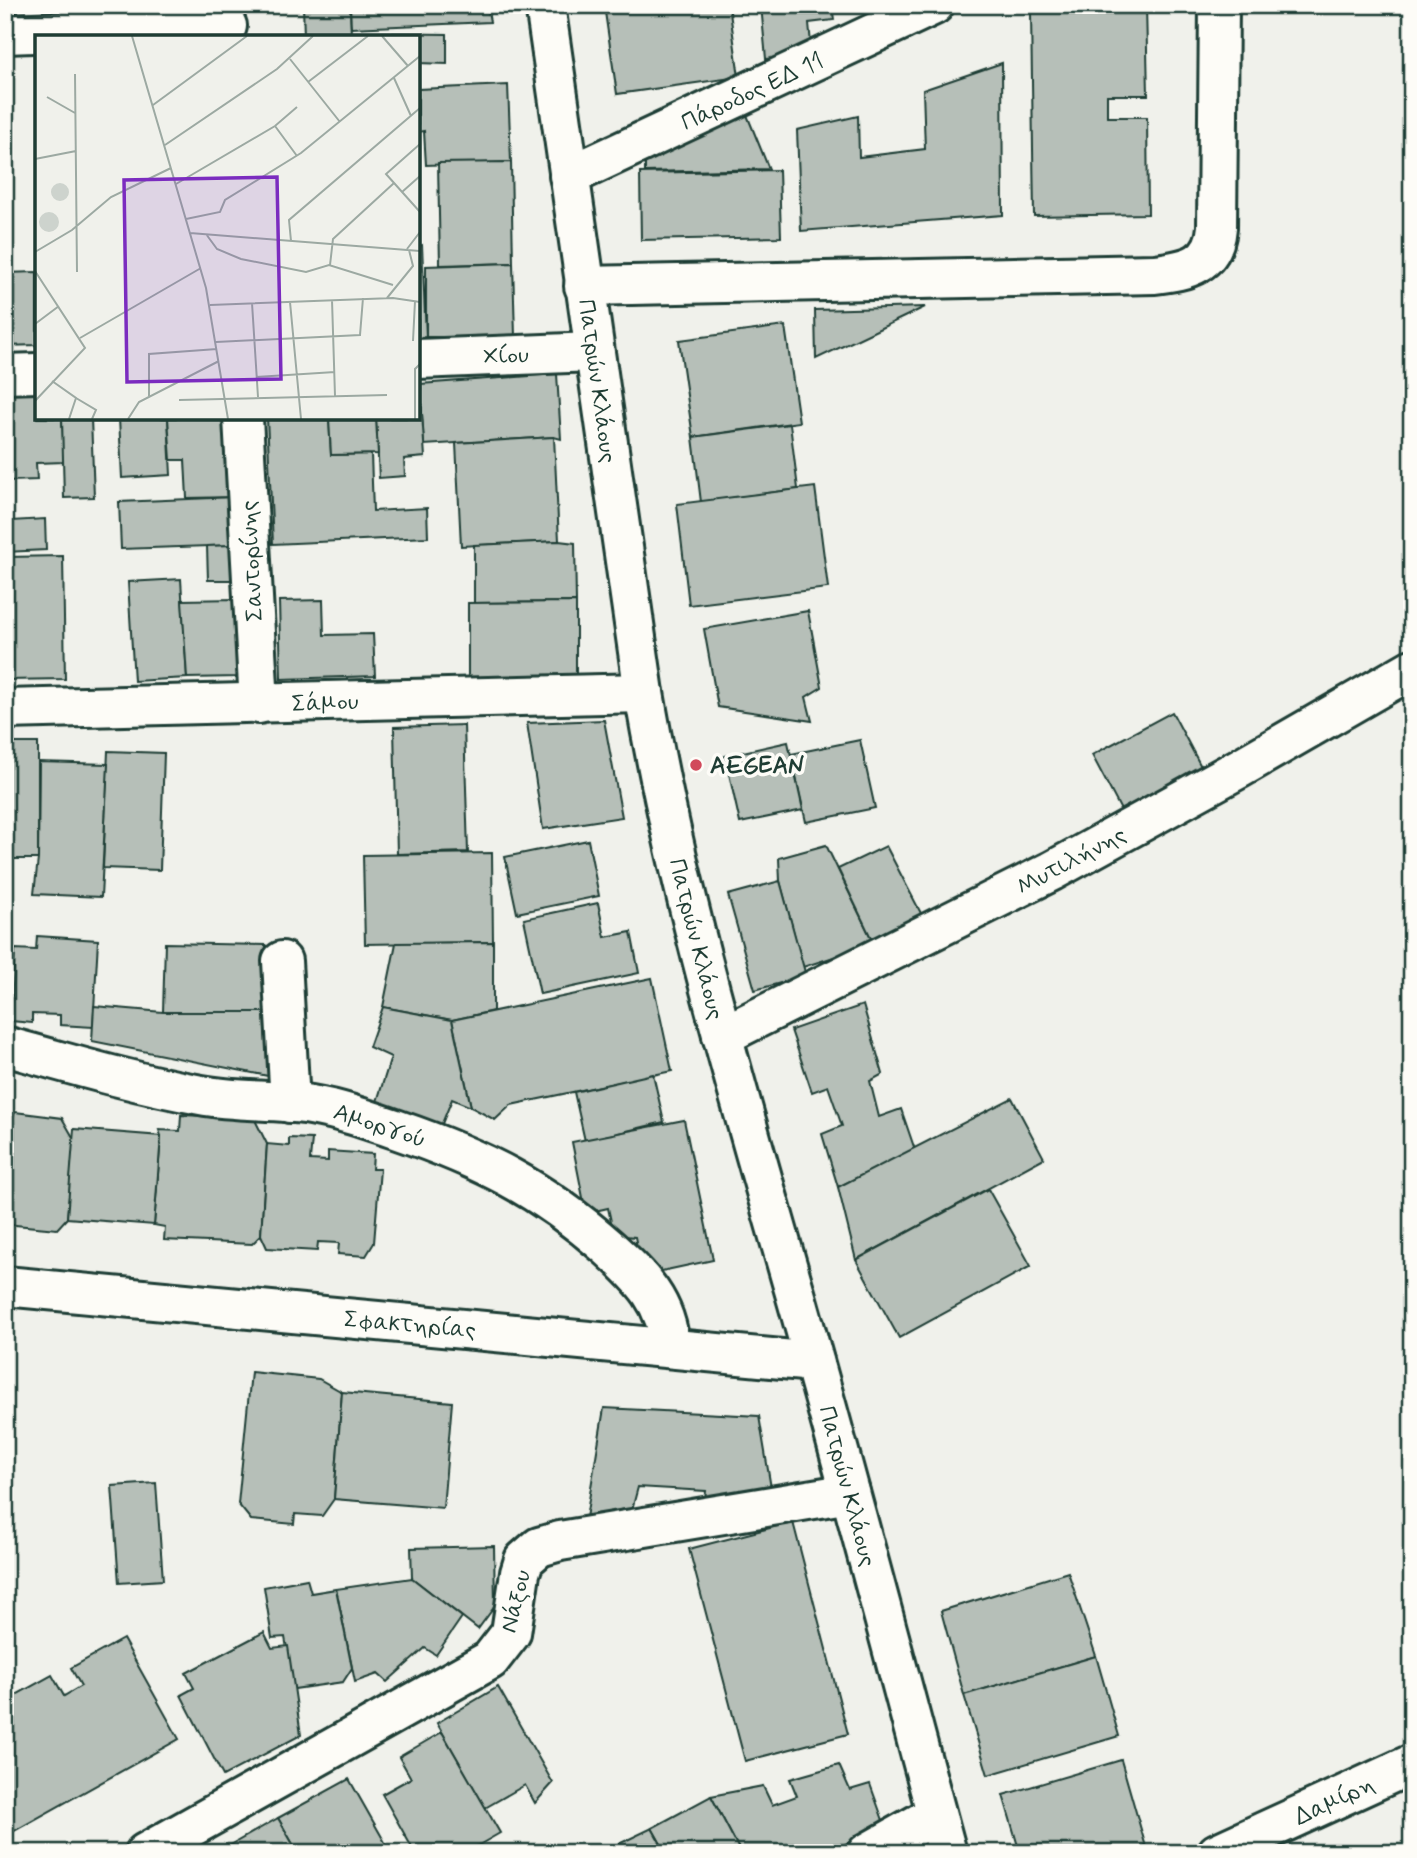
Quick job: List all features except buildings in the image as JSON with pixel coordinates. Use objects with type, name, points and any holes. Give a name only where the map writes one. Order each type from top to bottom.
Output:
[{"type":"street","name":"Πατρών Κλάους","points":[[545,5],[644,693],[675,854],[722,1036],[814,1362],[947,1853]]},
{"type":"street","name":"Πάροδος ΕΔ 11","points":[[569,176],[934,5]]},
{"type":"street","points":[[584,286],[1155,274],[1182,270],[1196,264],[1212,250],[1217,236],[1219,5]]},
{"type":"street","points":[[5,34],[227,23]]},
{"type":"street","name":"Χίου","points":[[420,359],[594,352]]},
{"type":"street","points":[[5,374],[35,373]]},
{"type":"street","name":"Σαντορίνης","points":[[243,420],[259,704]]},
{"type":"street","name":"Μυτιλήνης","points":[[722,1036],[1052,870],[1240,768],[1412,669]]},
{"type":"street","name":"Σάμου","points":[[5,709],[644,693]]},
{"type":"street","points":[[282,961],[290,1103]]},
{"type":"street","name":"Αμοργού","points":[[5,1046],[172,1090],[228,1099],[308,1104],[347,1113],[449,1148],[494,1167],[542,1196],[589,1230],[648,1287],[664,1314],[670,1348]]},
{"type":"street","name":"Σφακτηρίας","points":[[5,1286],[814,1362]]},
{"type":"street","name":"Νάξου","points":[[145,1853],[489,1660],[511,1633],[524,1560],[539,1547],[561,1541],[850,1493]]},
{"type":"street","name":"Δαμίρη","points":[[1217,1853],[1412,1764]]},
{"type":"street","points":[[867,1853],[936,1814]]},
{"type":"place","name":"AEGEAN","points":[[696,765]]}]
